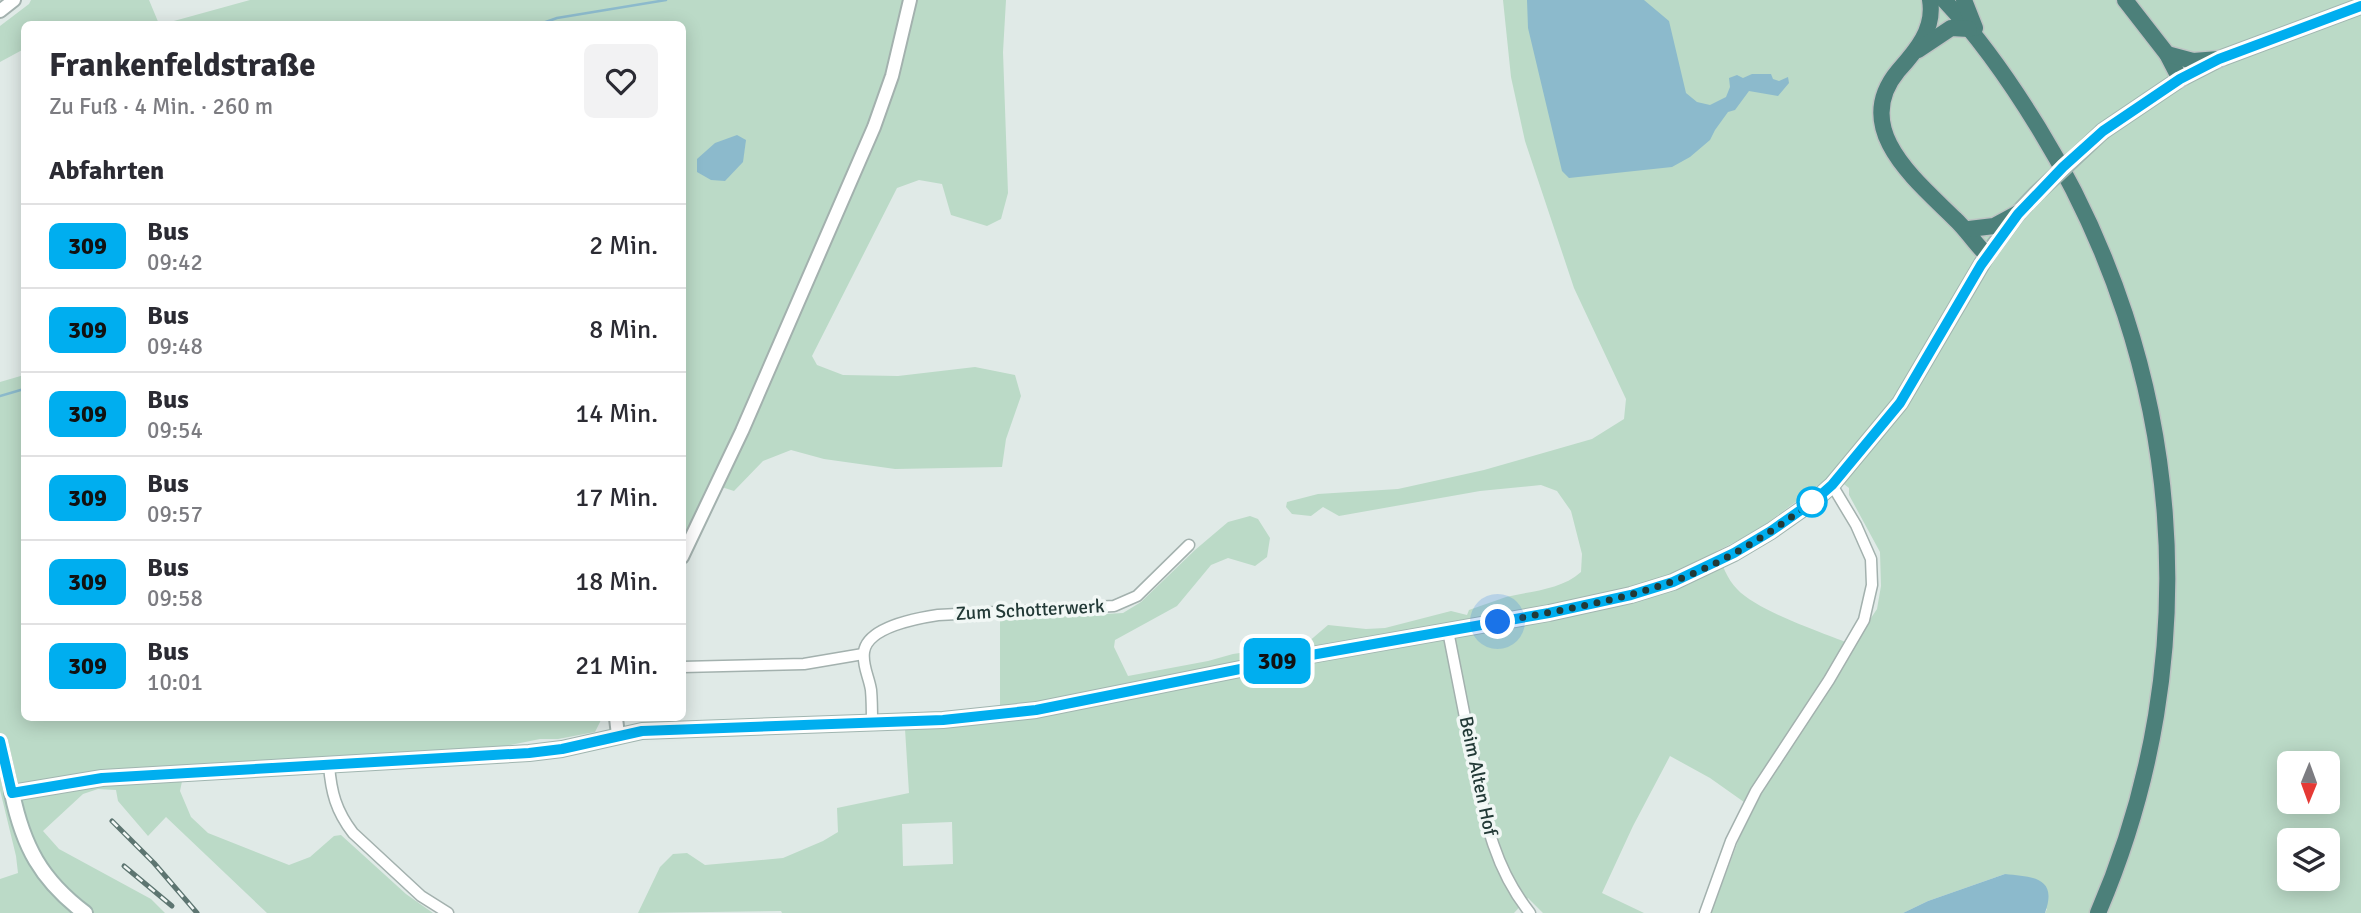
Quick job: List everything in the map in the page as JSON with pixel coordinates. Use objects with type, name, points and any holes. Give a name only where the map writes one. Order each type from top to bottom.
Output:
[{"type":"highway","points":[[1930,0],[1930,22],[1915,52],[1885,92],[1882,115],[1886,136],[1900,163],[1965,226],[1974,243],[1989,252]]},
{"type":"highway","points":[[1944,0],[1981,43],[2026,107],[2076,194],[2108,264],[2135,340],[2152,414],[2163,487],[2168,583],[2164,658],[2138,799],[2098,913]]},
{"type":"highway","points":[[1964,0],[1981,43]]},
{"type":"highway","points":[[2125,0],[2167,54],[2180,79]]},
{"type":"highway","points":[[1915,52],[1951,28],[1969,29]]},
{"type":"highway","points":[[2167,54],[2193,61],[2219,59]]},
{"type":"highway","points":[[1965,226],[1994,226],[2018,214]]},
{"type":"main road","points":[[85,913],[44,874],[26,841],[6,794],[102,778],[529,753],[562,749],[618,735],[685,728],[955,719],[1036,710],[1300,657],[1597,603],[1673,582],[1771,531],[1832,485],[1900,403],[1989,252],[2018,214],[2103,131],[2180,79],[2219,59],[2361,6]]},
{"type":"street","points":[[0,11],[14,0]]},
{"type":"street","points":[[686,549],[742,431],[874,127],[892,76],[910,0]]},
{"type":"street","points":[[1705,913],[1731,841],[1756,790],[1836,669],[1864,620],[1872,585],[1871,559],[1856,525],[1832,485]]},
{"type":"street","name":"Zum Schotterwerk","points":[[863,654],[866,645],[874,636],[909,619],[961,612],[1114,606],[1137,596],[1189,545]]},
{"type":"street","name":"Beim Alten Hof","points":[[1448,631],[1492,845],[1506,878],[1530,913]]},
{"type":"street","points":[[686,667],[804,664],[863,654],[870,687],[872,723]]},
{"type":"street","points":[[616,721],[618,735]]},
{"type":"street","points":[[0,741],[6,794]]},
{"type":"street","points":[[329,765],[333,800],[353,833],[421,896],[448,913]]},
{"type":"green space","points":[[31,0],[149,0],[158,21],[21,21],[21,51],[0,62],[0,26]]},
{"type":"green space","points":[[250,0],[1006,0],[1003,52],[1008,193],[1001,219],[987,226],[951,215],[942,184],[919,180],[897,188],[812,356],[817,365],[843,375],[898,376],[975,367],[1015,375],[1021,396],[1006,439],[1002,467],[895,469],[824,459],[791,450],[763,461],[734,491],[709,483],[686,532],[686,21],[174,21]]},
{"type":"green space","points":[[1503,0],[2361,0],[2361,913],[2045,913],[2047,909],[2005,874],[1928,901],[1903,913],[1711,913],[1751,807],[1710,778],[1670,756],[1602,893],[1644,913],[1543,913],[1528,898],[1514,913],[638,913],[660,867],[673,854],[687,853],[705,865],[783,858],[838,832],[837,808],[909,793],[904,713],[1000,708],[1000,620],[1123,613],[1141,602],[1228,522],[1250,516],[1258,519],[1270,538],[1267,557],[1255,566],[1228,558],[1211,565],[1177,606],[1115,640],[1114,647],[1128,676],[1233,654],[1307,643],[1328,625],[1385,628],[1451,611],[1467,615],[1469,610],[1506,597],[1564,583],[1581,572],[1582,554],[1571,511],[1557,491],[1541,485],[1480,491],[1339,516],[1323,507],[1311,516],[1292,514],[1286,507],[1287,502],[1318,494],[1398,489],[1484,470],[1592,439],[1624,419],[1626,399],[1574,288],[1525,141],[1511,77]],"holes":[[[1832,475],[1849,488],[1849,495],[1880,552],[1881,586],[1877,609],[1853,645],[1775,613],[1747,597],[1733,585],[1717,551],[1755,532]],[[952,822],[953,864],[903,866],[902,824]]]},
{"type":"green space","points":[[21,376],[21,721],[600,721],[595,732],[491,749],[185,767],[180,791],[191,817],[208,833],[289,865],[310,857],[334,836],[341,835],[406,894],[433,913],[267,913],[166,817],[148,836],[118,801],[116,790],[98,789],[83,794],[43,831],[59,849],[151,899],[165,913],[0,913],[0,879],[18,873],[0,790],[0,382]]},
{"type":"water","points":[[1527,0],[1644,0],[1669,21],[1686,93],[1697,102],[1710,105],[1726,97],[1730,87],[1729,78],[1737,75],[1743,78],[1752,74],[1771,74],[1773,79],[1779,81],[1788,77],[1789,83],[1778,96],[1749,91],[1735,110],[1728,112],[1710,140],[1690,157],[1672,167],[1569,178],[1562,171],[1528,28]]},
{"type":"water","points":[[737,135],[746,140],[743,162],[725,181],[711,180],[697,172],[697,159],[715,143]]},
{"type":"water","points":[[2005,874],[2040,881],[2048,892],[2045,913],[1903,913],[1928,901]]},
{"type":"waterway","points":[[548,21],[666,0]]},
{"type":"waterway","points":[[0,396],[21,390]]},
{"type":"railway","points":[[112,821],[154,863],[197,913]]},
{"type":"railway","points":[[124,866],[172,906]]},
{"type":"bus line","name":"309","points":[[0,741],[12,793],[102,778],[529,753],[562,749],[642,731],[943,720],[1000,715],[1300,657],[1549,613],[1651,589],[1673,582],[1734,553],[1796,514],[1832,485],[1900,403],[1987,255],[2018,214],[2074,156],[2103,131],[2180,79],[2219,59],[2361,6]]},
{"type":"route","points":[[1498,622],[1631,595],[1673,582],[1734,553],[1815,500],[1812,502]]}]
